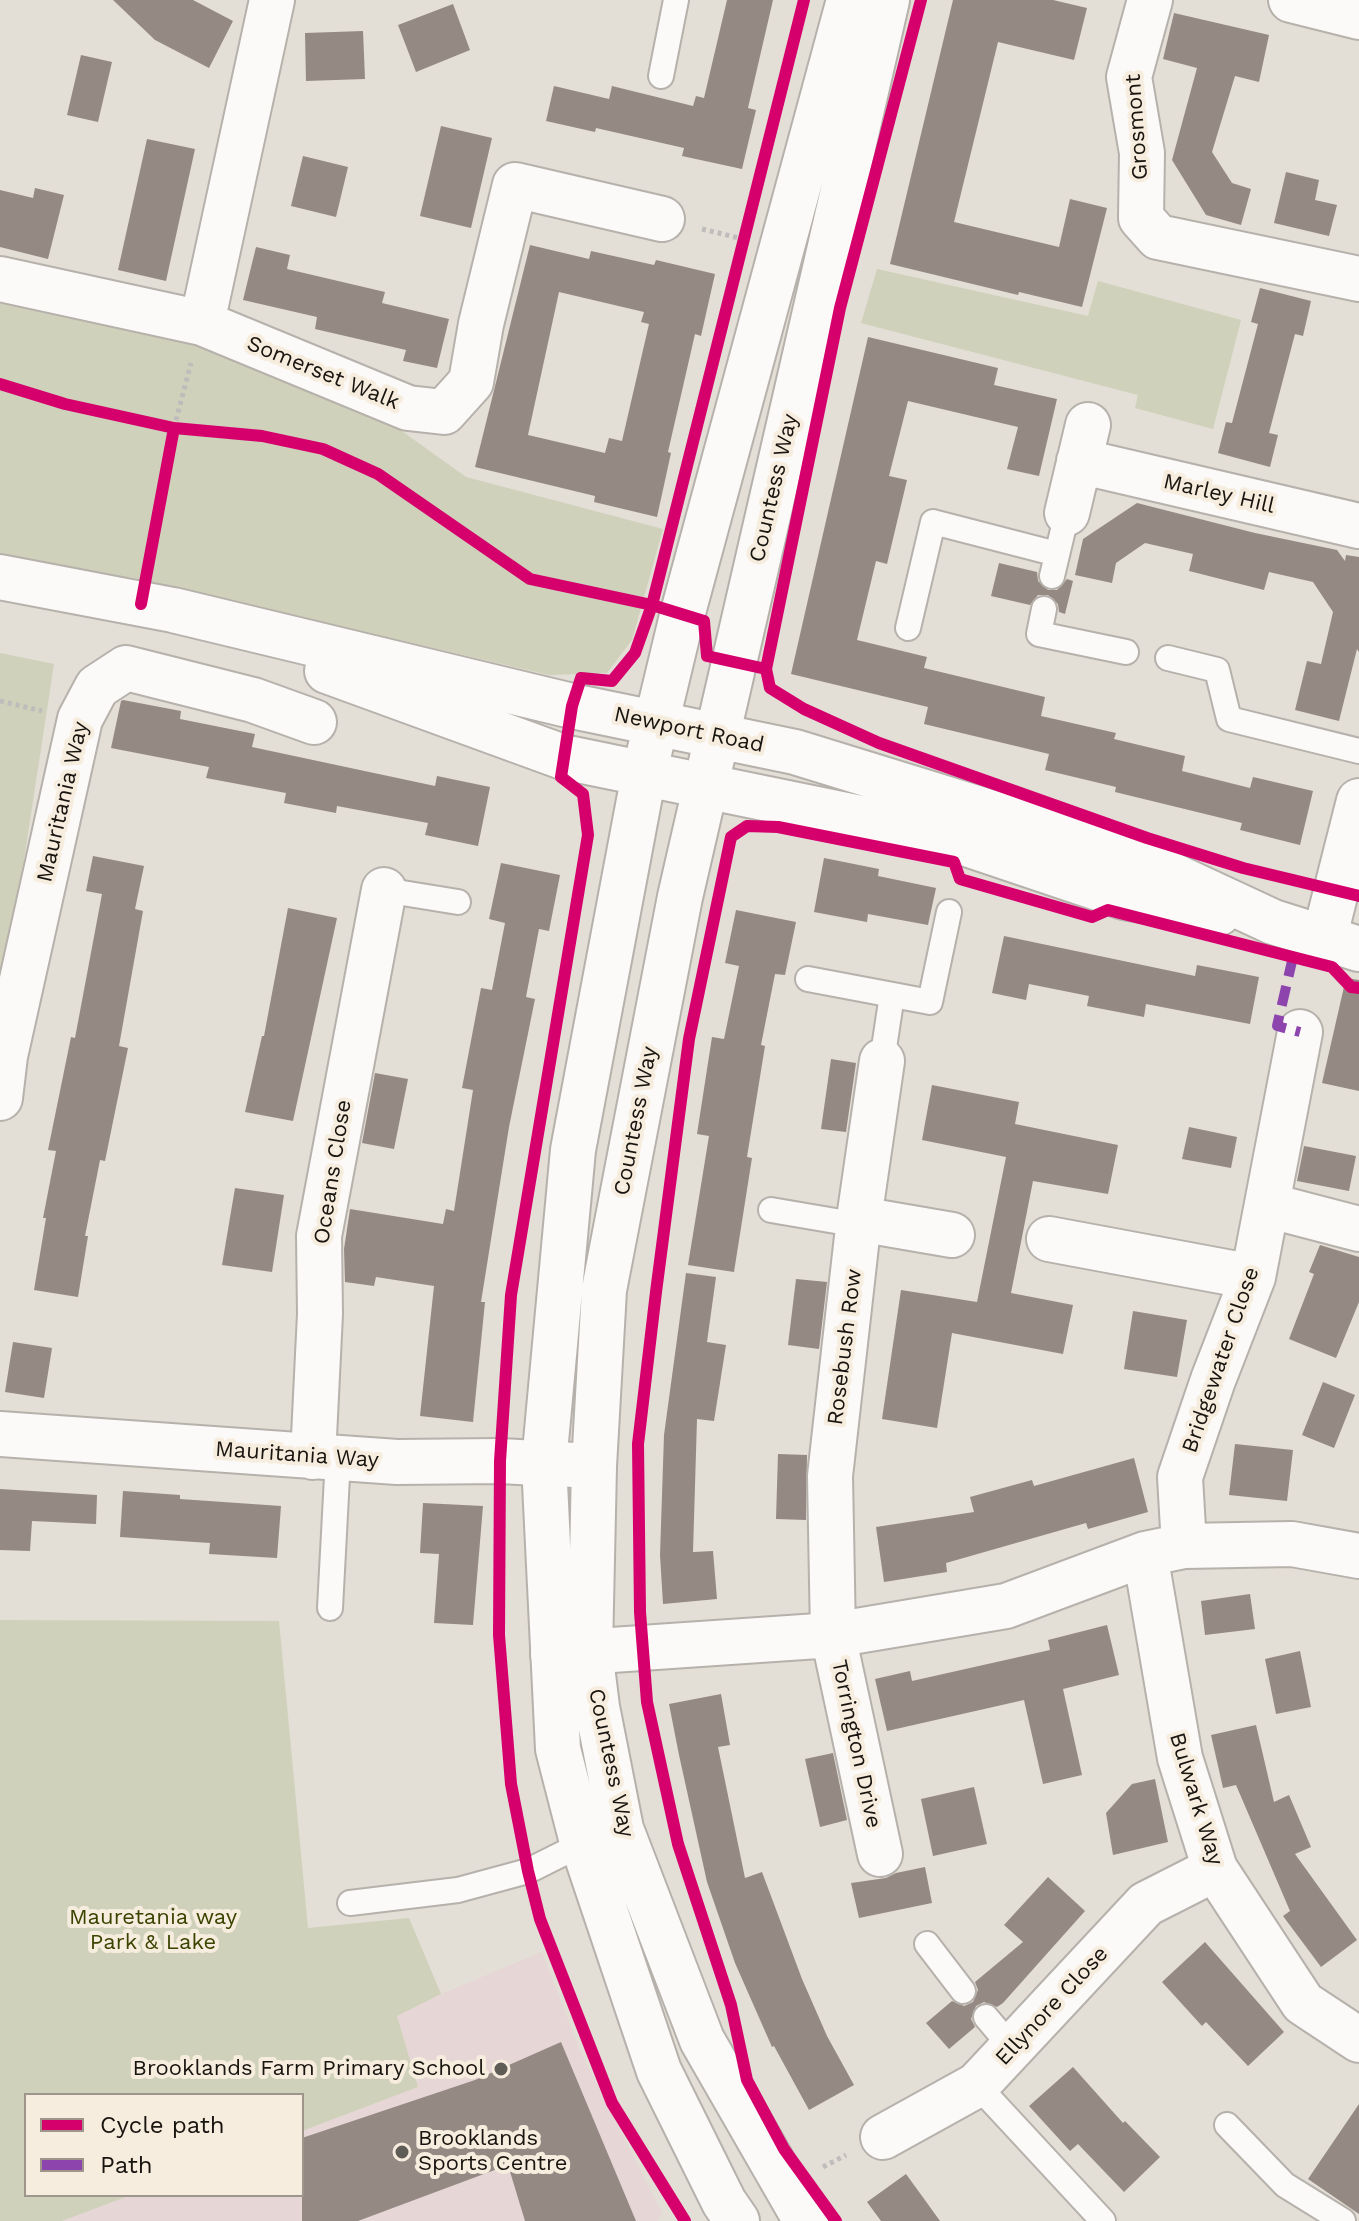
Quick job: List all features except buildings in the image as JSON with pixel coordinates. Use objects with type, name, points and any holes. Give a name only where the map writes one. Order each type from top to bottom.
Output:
[{"type":"street","points":[[202,323],[272,0]]},
{"type":"street","points":[[572,1653],[544,1463],[573,1150],[656,722],[686,600],[849,0]]},
{"type":"street","name":"Countess Way","points":[[806,2221],[702,2040],[601,1836],[597,1707],[572,1653],[594,1466],[604,1290],[680,897],[887,0]]},
{"type":"street","name":"Grosmont","points":[[1150,0],[1129,77],[1142,153],[1141,218],[1158,237],[1359,279]]},
{"type":"street","points":[[1291,0],[1359,17]]},
{"type":"street","name":"Somerset Walk","points":[[0,279],[202,323],[408,408],[444,412],[471,382],[481,324],[515,185],[662,219]]},
{"type":"street","name":"Marley Hill","points":[[1059,547],[1084,443],[1359,526]]},
{"type":"street","name":"Newport Road","points":[[0,577],[173,610],[572,706],[795,752],[1129,855],[1273,922],[1342,944]]},
{"type":"street","points":[[173,610],[339,676],[563,757],[934,833],[1124,897],[1273,922]]},
{"type":"street","name":"Mauritania Way","points":[[0,1098],[5,1056],[80,719],[97,687],[126,668],[253,700],[314,722]]},
{"type":"street","points":[[1342,944],[1359,801]]},
{"type":"street","name":"Oceans Close","points":[[326,1457],[319,1236],[384,890]]},
{"type":"street","name":"Bridgewater Close","points":[[1164,1550],[1180,1477],[1253,1277],[1300,1032]]},
{"type":"street","name":"Rosebush Row","points":[[833,1635],[830,1476],[859,1222],[882,1061]]},
{"type":"street","points":[[1267,1205],[1359,1229]]},
{"type":"street","points":[[859,1222],[952,1235]]},
{"type":"street","points":[[1049,1239],[1253,1277]]},
{"type":"street","name":"Mauritania Way","points":[[0,1434],[326,1457],[594,1466]]},
{"type":"street","name":"Torrington Drive","points":[[572,1653],[833,1635],[1006,1606],[1164,1550],[1292,1544],[1359,1556]]},
{"type":"street","name":"Bulwark Way","points":[[1164,1550],[1180,1758],[1215,1869],[1303,2003],[1359,2040]]},
{"type":"street","name":"Torrington Drive","points":[[833,1635],[880,1854]]},
{"type":"street","points":[[601,1836],[659,2071],[724,2202],[737,2221]]},
{"type":"street","name":"Ellynore Close","points":[[883,2137],[977,2085],[999,2033],[1146,1904],[1215,1869]]},
{"type":"lane","points":[[661,76],[676,0]]},
{"type":"lane","points":[[908,628],[933,522],[1059,547]]},
{"type":"lane","points":[[1044,609],[1039,634],[1126,652]]},
{"type":"lane","points":[[1168,658],[1217,670],[1229,719],[1359,751]]},
{"type":"lane","points":[[384,890],[458,902]]},
{"type":"lane","points":[[808,979],[930,1002],[949,912]]},
{"type":"lane","points":[[882,1061],[892,995]]},
{"type":"lane","points":[[771,1210],[859,1222]]},
{"type":"lane","points":[[326,1457],[330,1608]]},
{"type":"lane","points":[[350,1903],[458,1890],[528,1871],[601,1836]]},
{"type":"lane","points":[[927,1944],[963,1991]]},
{"type":"lane","points":[[977,2085],[1103,2221]]},
{"type":"lane","points":[[1227,2125],[1285,2185],[1343,2221]]},
{"type":"path","points":[[740,254],[748,224]]},
{"type":"path","points":[[171,442],[202,323]]},
{"type":"path","points":[[158,424],[188,429]]},
{"type":"shaded area","name":"Brooklands Farm Primary School","points":[[542,1952],[580,2051],[662,2213],[657,2221],[62,2221],[126,2197],[304,2197],[304,2130],[418,2087],[397,2016]]},
{"type":"green space","points":[[877,269],[1088,316],[1098,281],[1241,320],[1213,429],[1135,408],[1138,395],[861,323]]},
{"type":"green space","points":[[0,297],[182,335],[399,429],[466,477],[663,529],[632,640],[607,673],[549,675],[134,578],[0,563]]},
{"type":"green space","points":[[0,653],[54,664],[0,1016]]},
{"type":"green space","name":"Mauretania way Park & Lake","points":[[0,1620],[279,1621],[308,1928],[409,1918],[441,1994],[397,2016],[418,2087],[304,2130],[304,2093],[24,2093],[24,2197],[126,2197],[62,2221],[0,2221]]},
{"type":"marked path","points":[[1293,957],[1277,1026],[1300,1032]]},
{"type":"cycle path","points":[[685,2221],[612,2103],[540,1919],[528,1871],[511,1784],[499,1635],[500,1461],[511,1295],[588,835],[583,794],[561,777],[572,706],[581,678],[612,681],[635,653],[652,605],[804,0]]},
{"type":"cycle path","points":[[921,0],[840,308],[766,669],[770,688],[804,709],[879,743],[1147,838],[1243,868],[1359,896]]},
{"type":"cycle path","points":[[0,384],[65,404],[174,428],[262,436],[323,449],[378,474],[530,579],[652,605],[704,621],[707,656],[766,669]]},
{"type":"cycle path","points":[[141,604],[174,428]]},
{"type":"cycle path","points":[[836,2221],[784,2149],[747,2080],[731,2005],[678,1844],[647,1702],[640,1612],[638,1444],[689,1039],[731,837],[747,826],[778,827],[954,862],[960,879],[1092,917],[1108,910],[1332,967],[1351,987],[1359,988]]},
{"type":"place","name":"Brooklands Farm Primary School","points":[[501,2069]]},
{"type":"place","name":"Brooklands Sports Centre","points":[[402,2152]]}]
